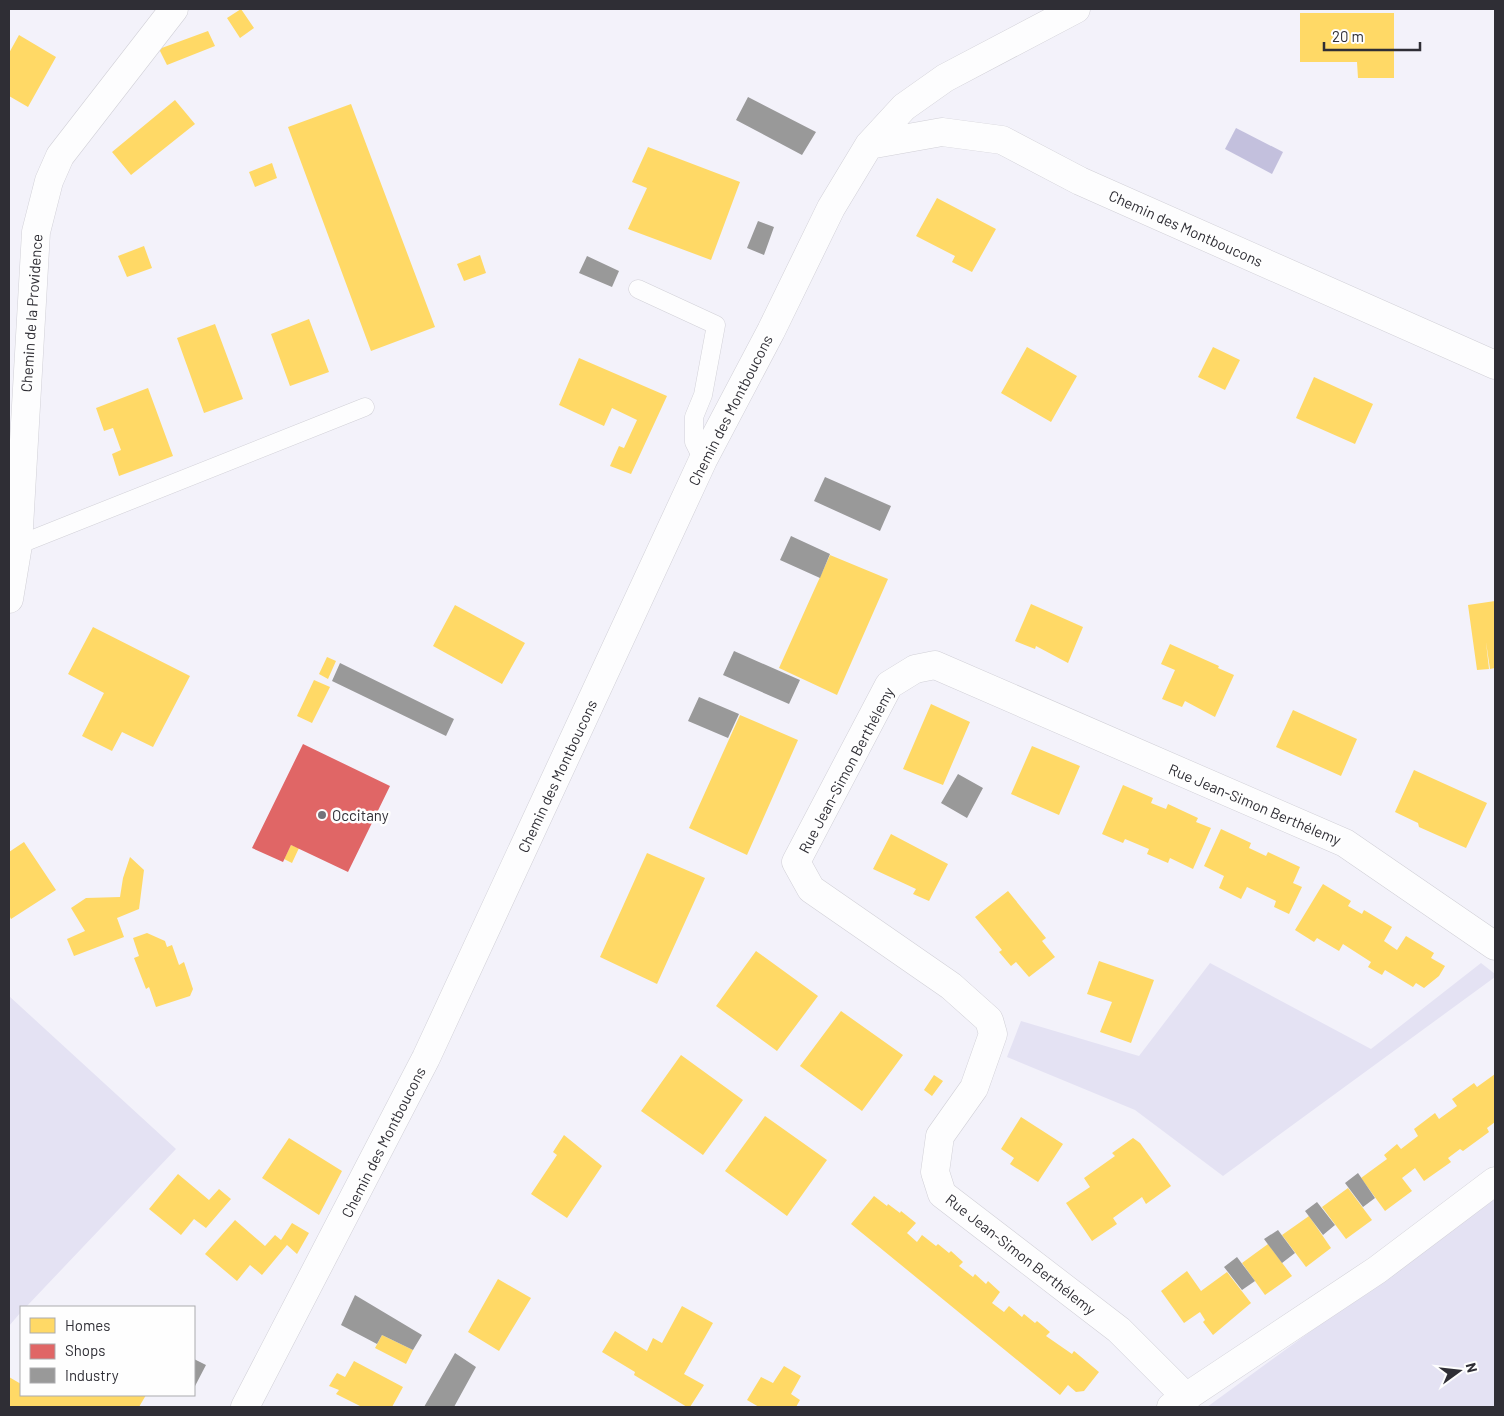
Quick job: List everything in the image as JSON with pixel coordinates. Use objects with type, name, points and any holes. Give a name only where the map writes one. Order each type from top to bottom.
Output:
[{"type":"street","name":"Chemin de la Providence","points":[[9,599],[18,545],[15,473],[36,232],[49,181],[60,156],[174,9]]},
{"type":"street","name":"Chemin des Montboucons","points":[[245,1407],[426,1058],[703,460],[771,331],[831,208],[868,144],[904,107],[945,78],[1076,9]]},
{"type":"street","name":"Chemin des Montboucons","points":[[868,144],[942,132],[1002,140],[1080,182],[1495,365]]},
{"type":"street","name":"Rue Jean-Simon Berthélemy","points":[[1495,946],[1345,843],[935,665],[915,669],[889,685],[796,862],[811,889],[951,986],[989,1020],[993,1034],[974,1088],[940,1136],[936,1172],[942,1194],[1119,1330],[1178,1403],[1377,1270],[1495,1181]]},
{"type":"lane","points":[[638,289],[716,326],[703,395],[694,417],[694,442],[703,460]]},
{"type":"lane","points":[[18,545],[365,407]]},
{"type":"shaded area","points":[[1236,128],[1283,152],[1272,174],[1225,149]]},
{"type":"shaded area","points":[[1210,963],[1371,1049],[1481,963],[1495,974],[1495,977],[1223,1176],[1135,1110],[1007,1057],[1021,1021],[1139,1056]]},
{"type":"shaded area","points":[[9,996],[176,1149],[27,1306],[20,1306],[20,1313],[9,1326]]},
{"type":"shaded area","points":[[1495,1197],[1495,1407],[1207,1407]]},
{"type":"building: Homes","points":[[241,9],[254,28],[240,38],[227,18]]},
{"type":"building: Homes","points":[[1300,13],[1394,13],[1394,78],[1358,78],[1357,62],[1300,62]]},
{"type":"building: Homes","points":[[208,31],[215,46],[167,65],[159,49]]},
{"type":"building: Homes","points":[[19,35],[56,57],[28,107],[9,96],[9,53]]},
{"type":"building: Homes","points":[[175,100],[195,124],[131,175],[112,152]]},
{"type":"building: Homes","points":[[351,104],[435,327],[371,351],[288,127]]},
{"type":"building: Homes","points":[[648,147],[740,182],[711,260],[628,229],[647,188],[632,182]]},
{"type":"building: Homes","points":[[272,163],[277,178],[255,187],[249,172]]},
{"type":"building: Homes","points":[[937,198],[996,229],[972,272],[952,262],[955,256],[916,236]]},
{"type":"building: Homes","points":[[144,246],[152,268],[127,277],[118,256]]},
{"type":"building: Homes","points":[[480,255],[486,273],[464,281],[457,264]]},
{"type":"building: Homes","points":[[309,319],[329,372],[290,386],[271,334]]},
{"type":"building: Homes","points":[[215,324],[243,399],[204,413],[177,338]]},
{"type":"building: Homes","points":[[1027,347],[1077,376],[1051,422],[1001,393]]},
{"type":"building: Homes","points":[[1213,347],[1240,360],[1225,390],[1198,377]]},
{"type":"building: Homes","points":[[579,358],[667,396],[631,474],[610,466],[619,446],[624,448],[637,420],[612,408],[604,426],[559,405]]},
{"type":"building: Homes","points":[[1314,377],[1373,404],[1355,444],[1296,418]]},
{"type":"building: Homes","points":[[148,388],[173,456],[119,476],[112,454],[121,450],[113,428],[104,431],[96,408]]},
{"type":"building: Homes","points":[[830,555],[888,579],[837,695],[779,668]]},
{"type":"building: Homes","points":[[1495,601],[1495,668],[1490,669],[1486,642],[1489,669],[1477,670],[1468,605]]},
{"type":"building: Homes","points":[[1031,604],[1083,627],[1068,663],[1036,646],[1035,649],[1015,641]]},
{"type":"building: Homes","points":[[455,605],[525,643],[502,684],[433,646]]},
{"type":"building: Homes","points":[[93,627],[190,676],[153,747],[122,732],[112,751],[82,736],[104,693],[68,674]]},
{"type":"building: Homes","points":[[1170,644],[1219,666],[1218,668],[1234,675],[1215,717],[1185,701],[1182,707],[1162,699],[1175,670],[1161,664]]},
{"type":"building: Homes","points":[[327,657],[336,661],[328,679],[319,674]]},
{"type":"building: Homes","points":[[314,680],[330,687],[312,723],[297,716]]},
{"type":"building: Homes","points":[[931,704],[970,722],[943,785],[903,769]]},
{"type":"building: Homes","points":[[1293,710],[1357,739],[1341,776],[1276,747]]},
{"type":"building: Homes","points":[[740,715],[798,740],[747,855],[689,828]]},
{"type":"building: Homes","points":[[1032,746],[1080,766],[1059,815],[1011,794]]},
{"type":"building: Homes","points":[[1414,770],[1487,803],[1466,848],[1419,827],[1418,823],[1395,812]]},
{"type":"building: Homes","points":[[1123,785],[1153,798],[1151,803],[1166,809],[1168,804],[1198,818],[1196,822],[1211,828],[1193,869],[1170,858],[1168,863],[1147,854],[1149,849],[1125,839],[1123,843],[1102,834]]},
{"type":"building: Homes","points":[[1221,829],[1251,843],[1249,848],[1266,856],[1268,852],[1300,867],[1293,883],[1302,887],[1289,914],[1274,907],[1276,901],[1247,887],[1241,899],[1219,888],[1224,876],[1204,866]]},
{"type":"building: Homes","points":[[891,834],[948,864],[929,901],[913,894],[916,889],[873,869]]},
{"type":"building: Homes","points":[[24,842],[56,890],[11,919],[9,915],[9,852]]},
{"type":"building: Homes","points":[[291,845],[299,848],[292,863],[284,859]]},
{"type":"building: Homes","points":[[647,853],[705,878],[657,984],[600,957]]},
{"type":"building: Homes","points":[[130,857],[144,870],[139,909],[117,918],[124,937],[74,956],[67,939],[85,931],[71,908],[86,898],[120,897],[123,878]]},
{"type":"building: Homes","points":[[1323,884],[1351,901],[1348,906],[1362,914],[1364,910],[1392,927],[1384,941],[1397,950],[1406,936],[1434,953],[1431,958],[1445,966],[1439,976],[1424,988],[1416,983],[1413,987],[1385,970],[1382,975],[1368,967],[1371,962],[1343,944],[1339,951],[1317,938],[1314,942],[1295,930]]},
{"type":"building: Homes","points":[[1008,891],[1046,938],[1042,941],[1055,957],[1029,977],[1016,962],[1011,966],[999,952],[1002,950],[975,917]]},
{"type":"building: Homes","points":[[147,933],[165,941],[167,947],[172,945],[179,965],[184,962],[193,989],[190,996],[156,1007],[149,987],[146,989],[134,958],[139,956],[133,938]]},
{"type":"building: Homes","points":[[756,951],[818,996],[777,1051],[716,1006]]},
{"type":"building: Homes","points":[[1099,961],[1154,980],[1131,1043],[1100,1032],[1112,1002],[1087,994]]},
{"type":"building: Homes","points":[[841,1011],[903,1055],[862,1111],[800,1066]]},
{"type":"building: Homes","points":[[681,1055],[743,1100],[703,1155],[641,1111]]},
{"type":"building: Homes","points":[[1495,1074],[1495,1122],[1487,1128],[1489,1132],[1463,1151],[1460,1149],[1448,1158],[1451,1162],[1424,1181],[1415,1168],[1402,1178],[1412,1191],[1385,1211],[1361,1178],[1387,1159],[1384,1155],[1397,1144],[1401,1149],[1418,1136],[1414,1129],[1435,1113],[1439,1119],[1457,1106],[1452,1099],[1474,1083],[1477,1087]]},
{"type":"building: Homes","points":[[934,1075],[943,1081],[932,1096],[924,1090]]},
{"type":"building: Homes","points":[[765,1116],[827,1160],[787,1216],[725,1171]]},
{"type":"building: Homes","points":[[1021,1117],[1063,1144],[1038,1182],[1010,1164],[1014,1158],[1001,1149]]},
{"type":"building: Homes","points":[[564,1135],[602,1166],[567,1218],[531,1194],[557,1155],[553,1152]]},
{"type":"building: Homes","points":[[289,1138],[342,1171],[319,1215],[262,1178]]},
{"type":"building: Homes","points":[[1133,1138],[1140,1143],[1171,1186],[1146,1204],[1142,1197],[1113,1218],[1117,1224],[1092,1241],[1066,1203],[1090,1187],[1084,1178],[1115,1156],[1112,1153]]},
{"type":"building: Homes","points":[[178,1174],[209,1200],[219,1189],[231,1199],[206,1228],[194,1219],[181,1235],[149,1209]]},
{"type":"building: Homes","points":[[1348,1188],[1372,1220],[1346,1239],[1322,1207]]},
{"type":"building: Homes","points":[[874,1196],[887,1206],[888,1204],[900,1213],[901,1211],[916,1223],[907,1233],[917,1242],[922,1235],[936,1246],[938,1244],[949,1253],[951,1251],[963,1262],[959,1266],[973,1277],[975,1274],[986,1284],[988,1281],[1000,1292],[992,1303],[1004,1312],[1009,1306],[1022,1317],[1024,1314],[1035,1323],[1037,1321],[1050,1332],[1046,1336],[1072,1354],[1074,1351],[1099,1372],[1084,1391],[1076,1392],[1068,1385],[1060,1395],[851,1224]]},
{"type":"building: Homes","points":[[1309,1216],[1331,1248],[1306,1267],[1282,1235]]},
{"type":"building: Homes","points":[[235,1220],[265,1246],[275,1235],[281,1240],[292,1223],[309,1233],[297,1254],[287,1245],[262,1275],[250,1265],[237,1281],[205,1254]]},
{"type":"building: Homes","points":[[1268,1244],[1292,1276],[1265,1295],[1242,1263]]},
{"type":"building: Homes","points":[[1187,1271],[1201,1291],[1227,1272],[1251,1303],[1213,1335],[1203,1322],[1205,1320],[1200,1312],[1184,1323],[1161,1291]]},
{"type":"building: Homes","points":[[498,1279],[531,1298],[499,1351],[468,1332]]},
{"type":"building: Homes","points":[[682,1306],[713,1323],[684,1374],[704,1385],[690,1407],[634,1375],[635,1372],[602,1352],[615,1331],[647,1351],[653,1338],[662,1343]]},
{"type":"building: Homes","points":[[382,1335],[413,1350],[406,1364],[375,1348]]},
{"type":"building: Homes","points":[[354,1361],[403,1387],[392,1407],[362,1407],[336,1394],[339,1390],[329,1386],[337,1373],[345,1377]]},
{"type":"building: Homes","points":[[784,1366],[801,1376],[791,1394],[800,1400],[796,1407],[759,1407],[747,1400],[761,1377],[773,1383]]},
{"type":"building: Homes","points":[[9,1377],[20,1383],[20,1396],[145,1396],[139,1407],[9,1407]]},
{"type":"building: Shops","name":"Occitany","points":[[303,744],[390,786],[348,872],[291,845],[283,862],[252,848]]},
{"type":"building: Industry","points":[[748,97],[816,132],[802,155],[736,120]]},
{"type":"building: Industry","points":[[758,221],[774,227],[764,255],[747,248]]},
{"type":"building: Industry","points":[[587,256],[619,271],[612,287],[579,273]]},
{"type":"building: Industry","points":[[825,477],[891,506],[880,531],[814,501]]},
{"type":"building: Industry","points":[[791,536],[830,554],[820,578],[780,560]]},
{"type":"building: Industry","points":[[734,651],[800,680],[789,704],[723,675]]},
{"type":"building: Industry","points":[[340,663],[454,719],[446,736],[332,681]]},
{"type":"building: Industry","points":[[699,697],[739,714],[728,738],[688,721]]},
{"type":"building: Industry","points":[[958,774],[983,788],[967,818],[941,803]]},
{"type":"building: Industry","points":[[1358,1173],[1375,1198],[1363,1207],[1345,1183]]},
{"type":"building: Industry","points":[[1317,1202],[1335,1225],[1323,1235],[1305,1211]]},
{"type":"building: Industry","points":[[1278,1230],[1295,1253],[1282,1263],[1264,1239]]},
{"type":"building: Industry","points":[[1237,1257],[1255,1281],[1242,1290],[1224,1267]]},
{"type":"building: Industry","points":[[355,1295],[422,1335],[413,1350],[382,1335],[377,1344],[341,1325]]},
{"type":"building: Industry","points":[[455,1353],[476,1367],[454,1407],[424,1407]]},
{"type":"building: Industry","points":[[195,1360],[206,1365],[195,1386]]},
{"type":"place","name":"Occitany","points":[[322,815]]}]
